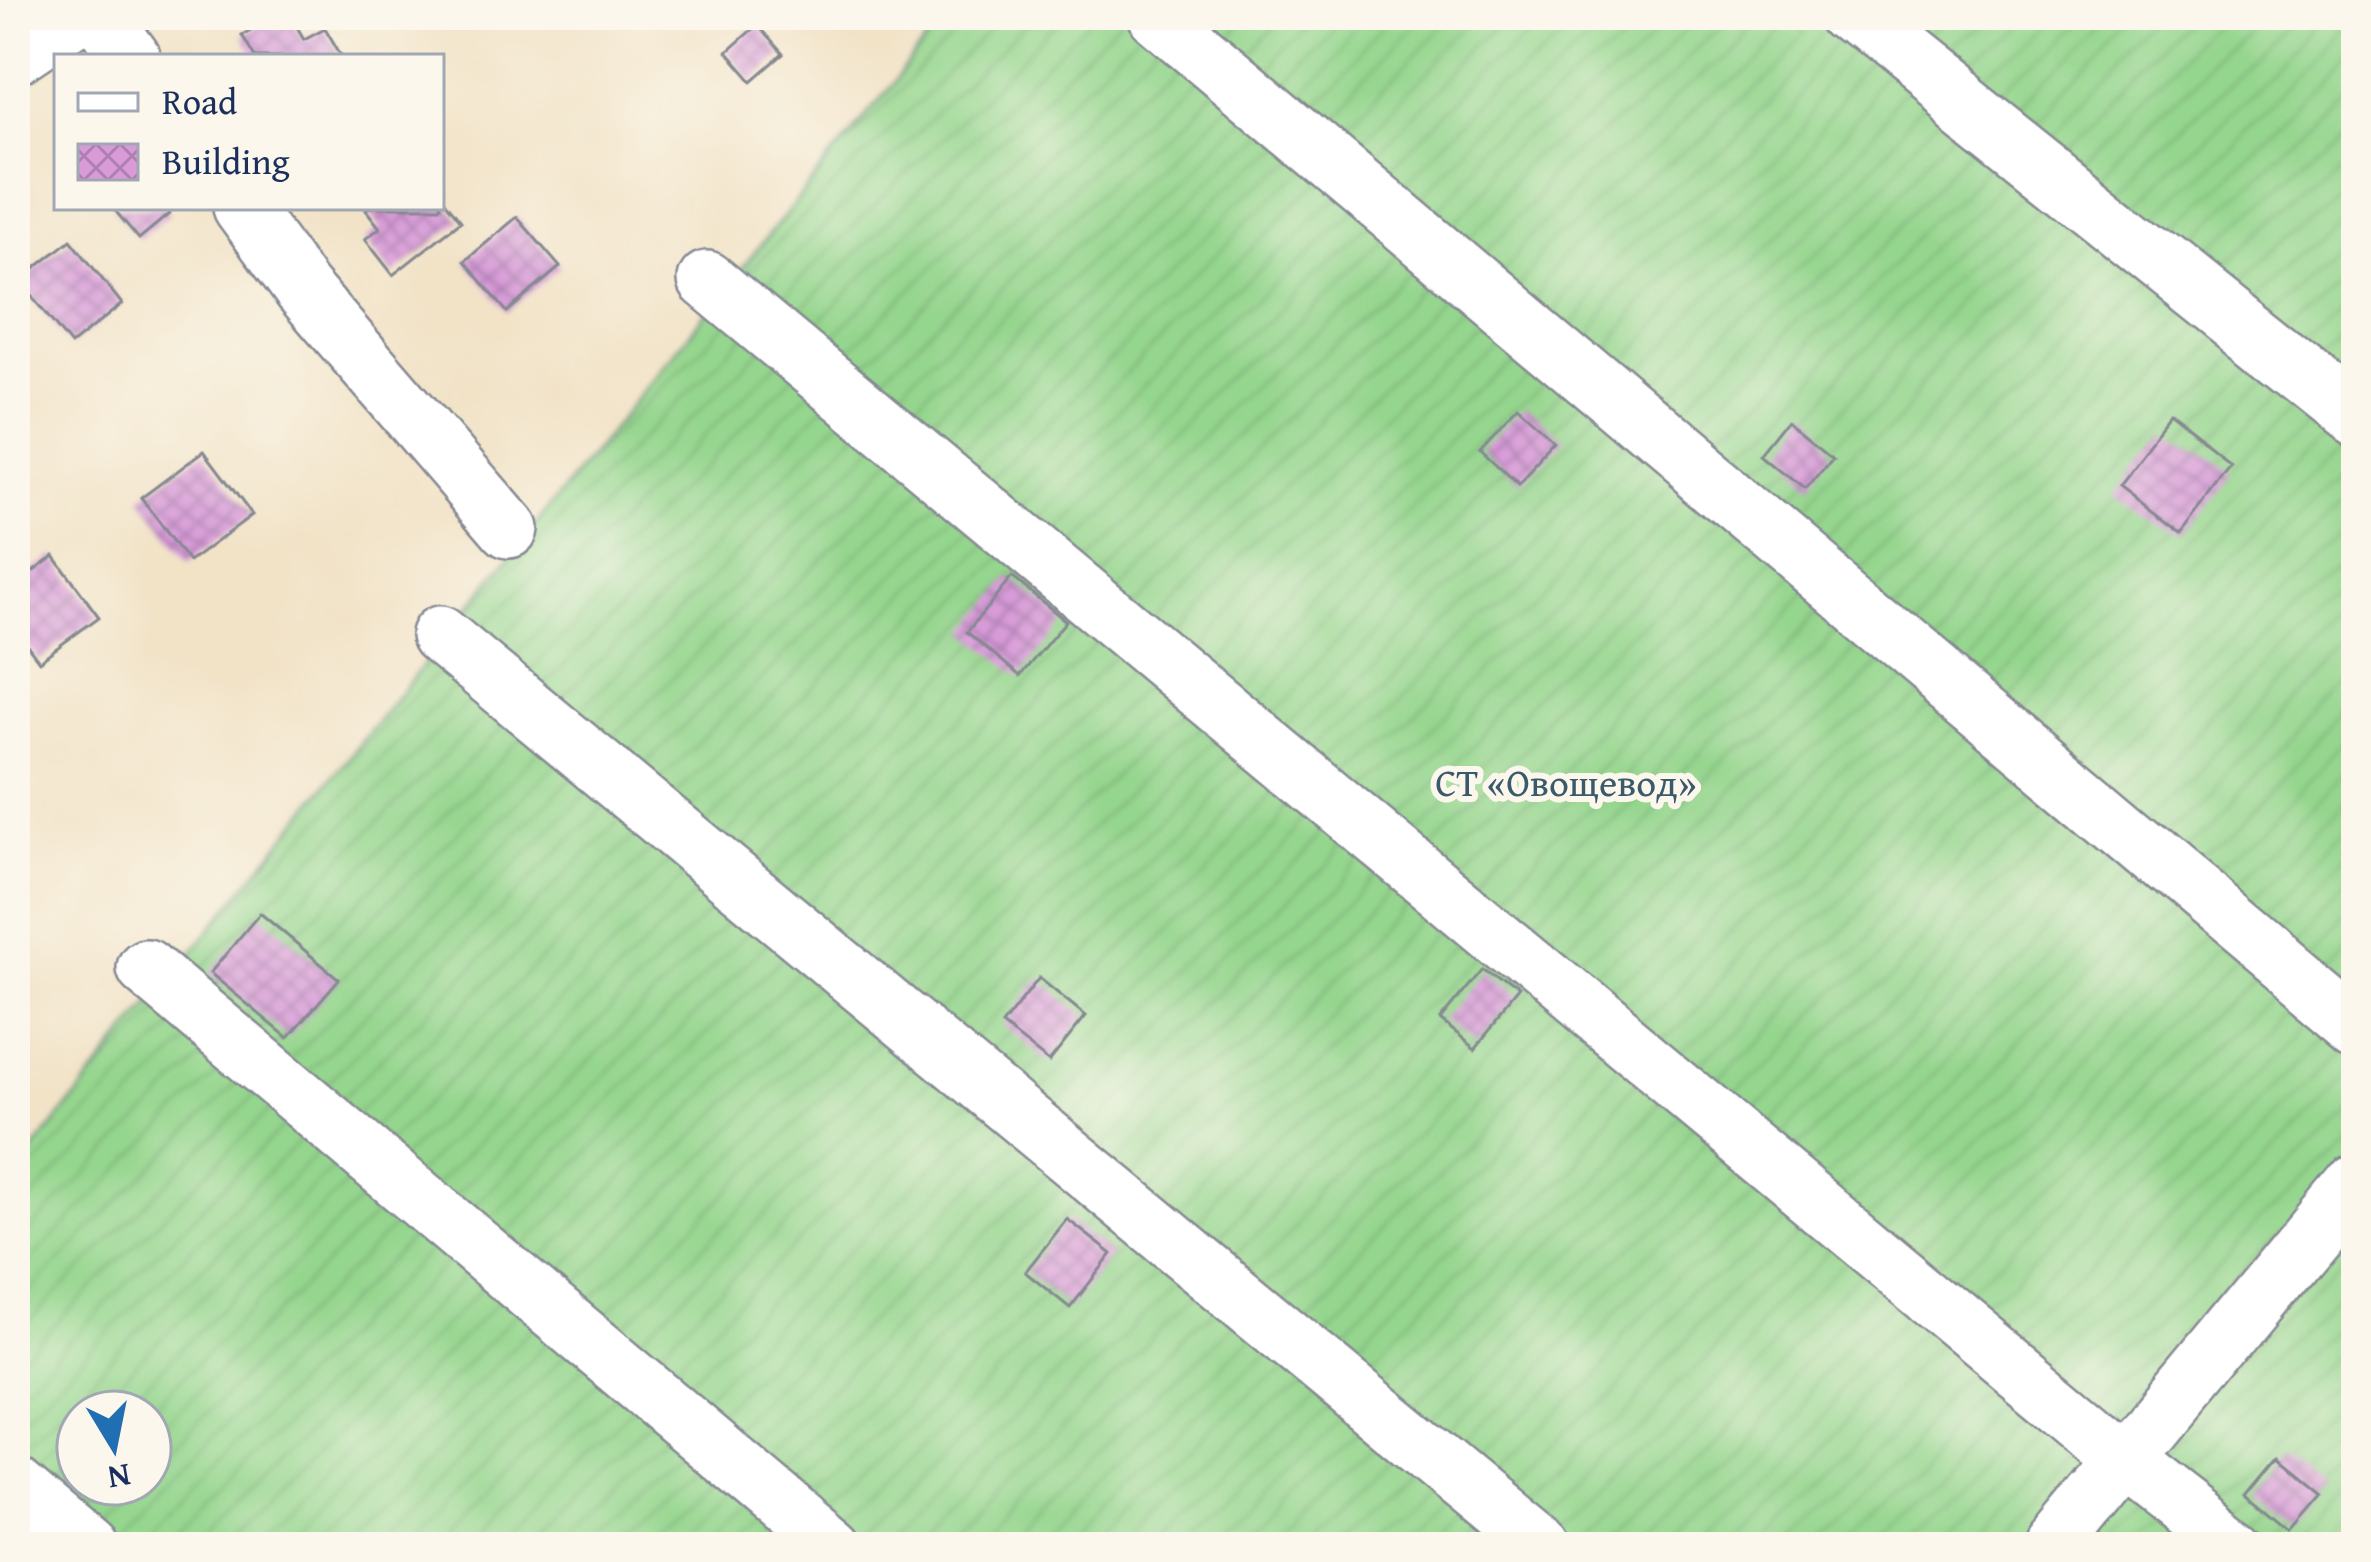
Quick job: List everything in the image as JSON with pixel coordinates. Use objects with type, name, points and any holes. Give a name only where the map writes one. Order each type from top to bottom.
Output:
[{"type":"street","points":[[15,56],[76,15]]},
{"type":"street","points":[[100,15],[129,54]]},
{"type":"street","points":[[1157,15],[2356,1026]]},
{"type":"street","points":[[1853,15],[2356,418]]},
{"type":"street","points":[[244,210],[302,289],[509,529]]},
{"type":"street","points":[[707,280],[2128,1461],[2238,1547]]},
{"type":"street","points":[[440,635],[1541,1547]]},
{"type":"street","points":[[146,968],[833,1547]]},
{"type":"street","points":[[2054,1547],[2356,1182]]},
{"type":"street","points":[[15,1486],[87,1547]]},
{"type":"green space","name":"СТ «Овощевод»","points":[[949,15],[2356,15],[2356,1547],[15,1547],[15,1173]]},
{"type":"building","points":[[277,15],[290,15],[304,39],[325,28],[340,54],[253,54],[242,35]]},
{"type":"building","points":[[757,25],[783,54],[752,81],[727,52]]},
{"type":"building","points":[[444,200],[461,221],[393,275],[365,239],[380,228],[366,210],[444,210]]},
{"type":"building","points":[[115,210],[166,210],[169,214],[139,239]]},
{"type":"building","points":[[517,217],[560,267],[507,312],[465,261]]},
{"type":"building","points":[[71,240],[122,304],[71,345],[19,281]]},
{"type":"building","points":[[1518,411],[1556,445],[1517,487],[1480,452]]},
{"type":"building","points":[[1792,420],[1834,454],[1805,489],[1764,455]]},
{"type":"building","points":[[2169,421],[2231,469],[2181,534],[2119,486]]},
{"type":"building","points":[[204,451],[252,515],[189,562],[141,498]]},
{"type":"building","points":[[54,556],[99,617],[39,661],[15,629],[15,585]]},
{"type":"building","points":[[1012,577],[1066,621],[1020,676],[967,632]]},
{"type":"building","points":[[260,913],[339,979],[288,1038],[210,973]]},
{"type":"building","points":[[1482,969],[1517,997],[1475,1048],[1440,1020]]},
{"type":"building","points":[[1039,978],[1086,1016],[1049,1062],[1002,1025]]},
{"type":"building","points":[[1067,1219],[1112,1254],[1070,1308],[1025,1272]]},
{"type":"building","points":[[2280,1457],[2324,1493],[2293,1529],[2250,1493]]}]
